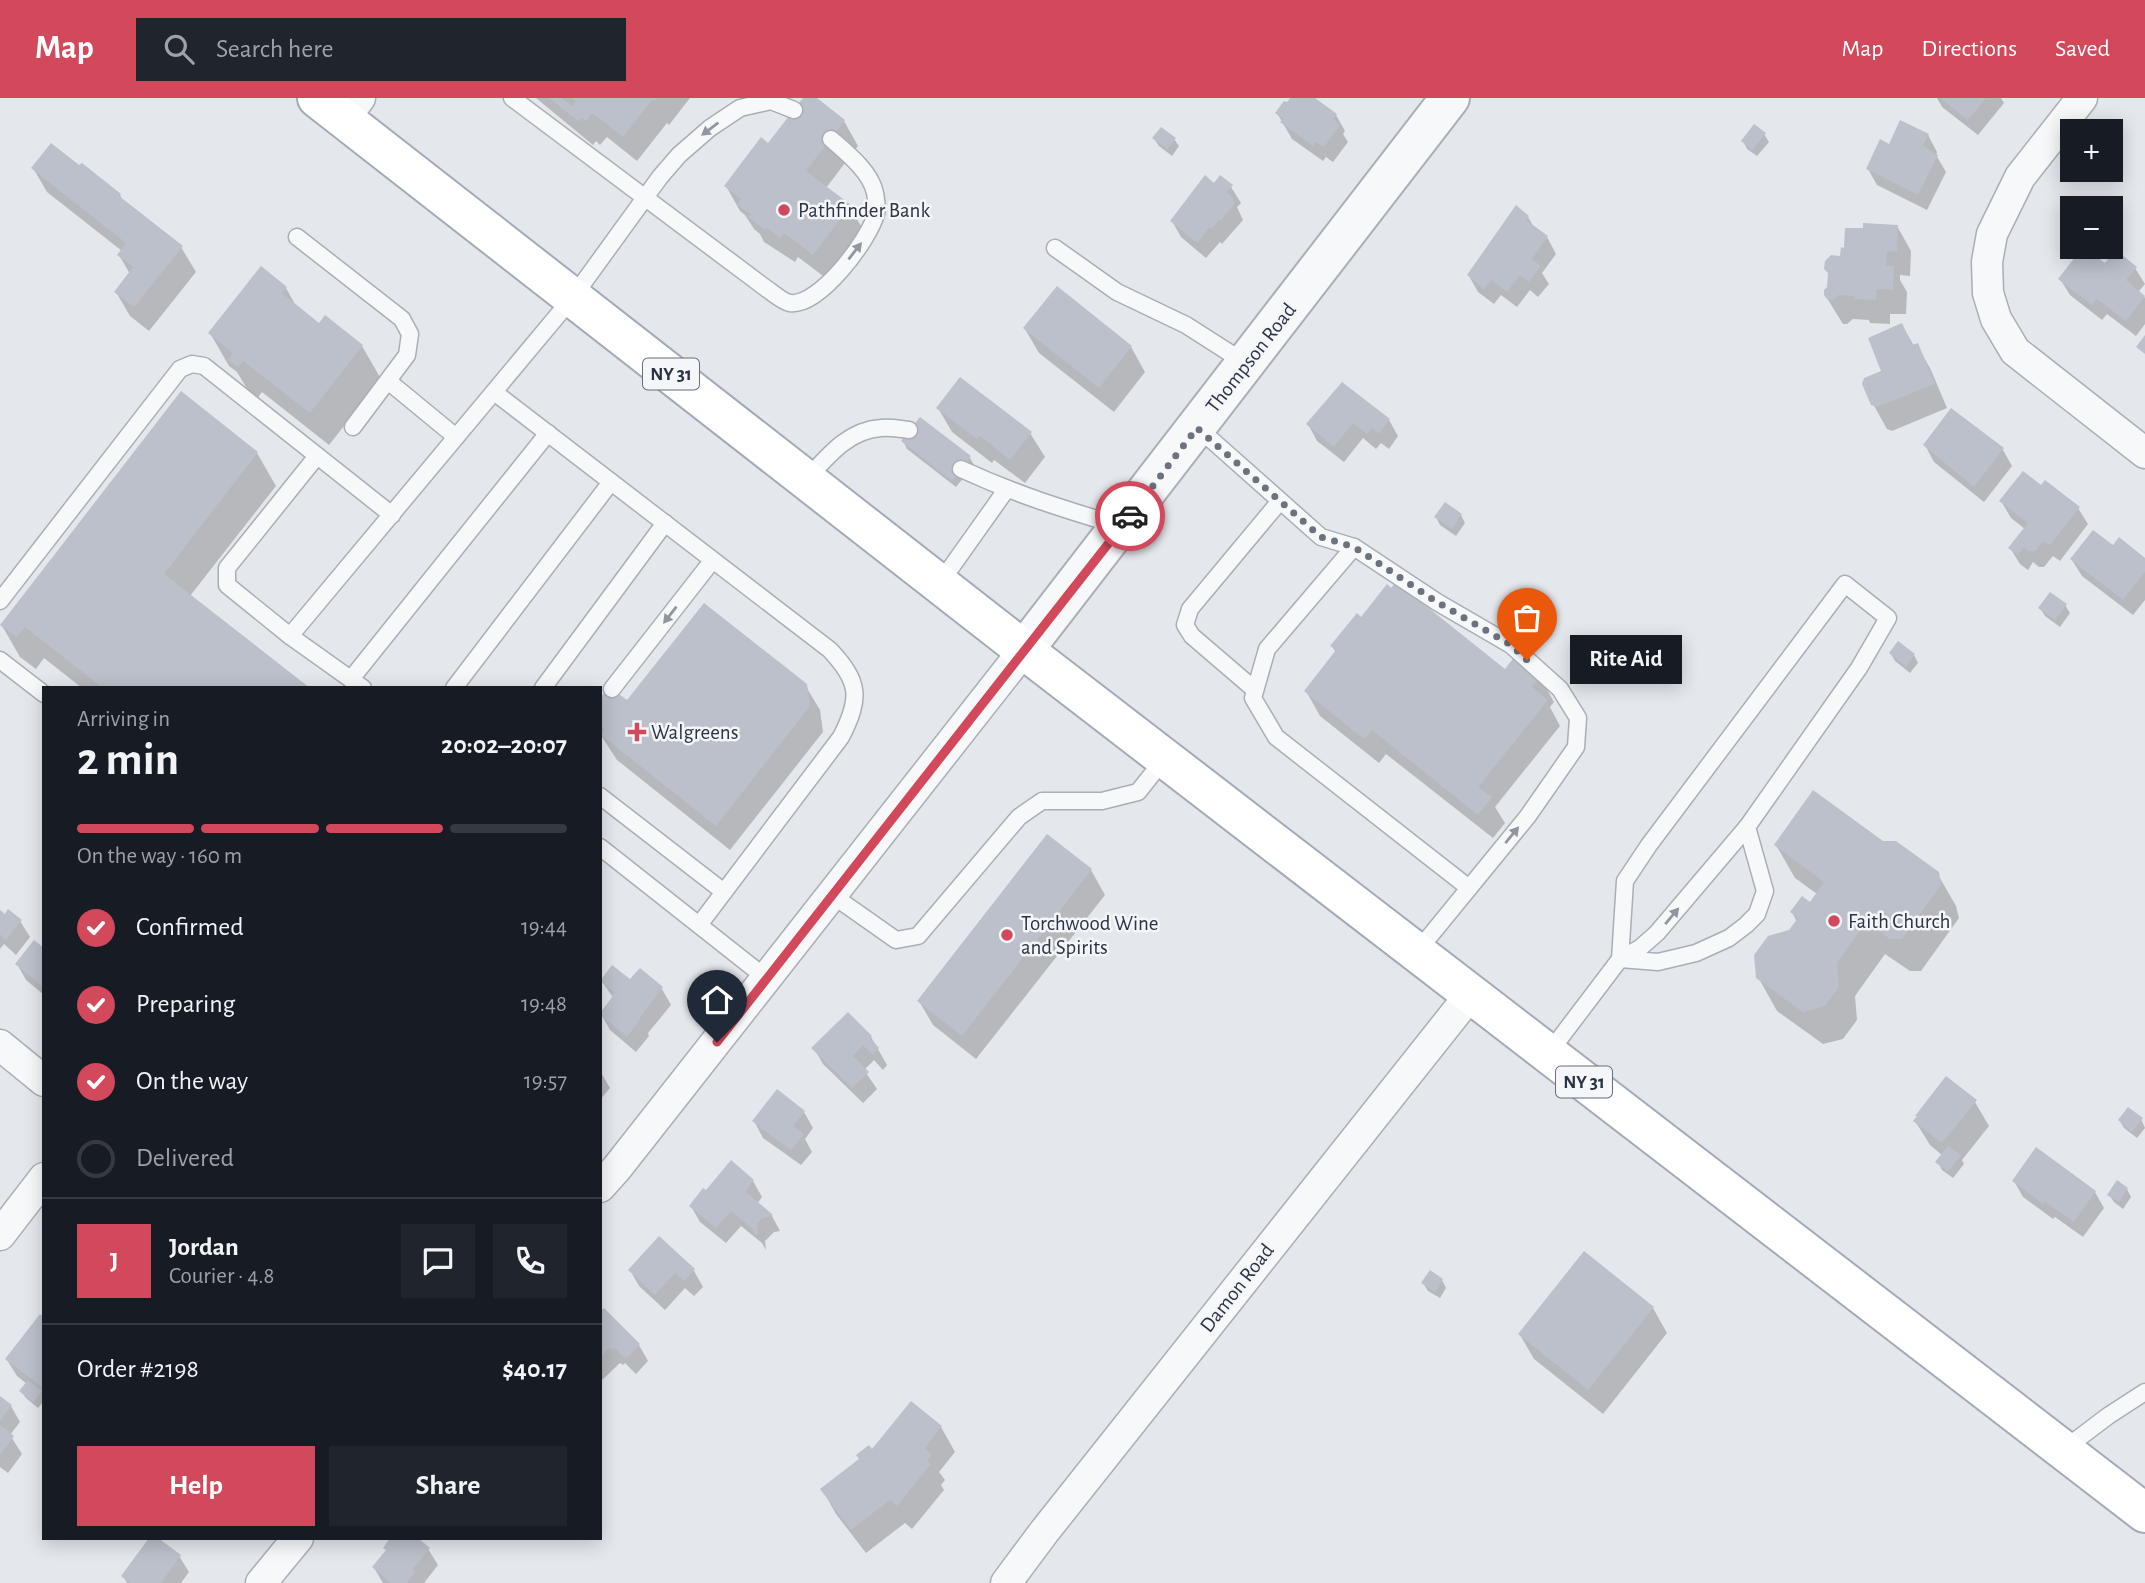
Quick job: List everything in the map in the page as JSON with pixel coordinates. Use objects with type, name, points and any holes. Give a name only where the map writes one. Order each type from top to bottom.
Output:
[{"type":"main road","name":"NY 31","points":[[341,105],[573,297],[806,480],[1470,995],[2145,1513]]},
{"type":"street","name":"Thompson Road","points":[[1024,650],[1450,98]]},
{"type":"street","points":[[2082,98],[2020,177],[1992,234],[1987,262],[1988,293],[1996,319],[2015,351],[2145,453]]},
{"type":"street","points":[[602,1185],[1024,650]]},
{"type":"street","name":"Damon Road","points":[[1006,1583],[1470,995]]},
{"type":"street","points":[[0,1045],[42,1080]]},
{"type":"street","points":[[0,1235],[42,1181]]},
{"type":"street","points":[[261,1583],[296,1540]]},
{"type":"lane","points":[[512,98],[789,303],[808,300],[831,282],[866,237],[877,212],[875,189],[856,160],[831,139]]},
{"type":"lane","points":[[290,636],[573,297],[678,155],[710,128],[740,108],[771,102],[793,110]]},
{"type":"lane","points":[[297,237],[402,320],[410,334],[407,355],[353,427]]},
{"type":"lane","points":[[1055,248],[1117,292],[1186,325],[1247,363]]},
{"type":"lane","points":[[0,601],[180,369],[192,364],[204,366],[392,515]]},
{"type":"lane","points":[[388,381],[456,437]]},
{"type":"lane","points":[[494,392],[830,650],[846,667],[855,688],[853,714],[841,737],[699,925]]},
{"type":"lane","points":[[806,480],[833,451],[857,433],[881,428],[909,430]]},
{"type":"lane","points":[[1197,428],[1321,537],[1354,547],[1437,602],[1511,645],[1560,690],[1578,718],[1576,747],[1528,816],[1416,953]]},
{"type":"lane","points":[[317,456],[227,568],[227,584],[290,636],[357,683],[548,433]]},
{"type":"lane","points":[[961,469],[1046,505],[1121,526]]},
{"type":"lane","points":[[456,686],[611,482]]},
{"type":"lane","points":[[940,583],[1006,490]]},
{"type":"lane","points":[[1255,690],[1192,636],[1185,625],[1190,609],[1280,501]]},
{"type":"lane","points":[[544,686],[665,523]]},
{"type":"lane","points":[[1354,547],[1267,649],[1253,698],[1276,737],[1469,888]]},
{"type":"lane","points":[[612,689],[712,561]]},
{"type":"lane","points":[[1548,1054],[1620,959],[1640,948],[1657,933],[1747,827],[1859,668],[1888,618],[1845,584],[1649,845],[1625,881],[1620,959]]},
{"type":"lane","points":[[0,660],[42,692]]},
{"type":"lane","points":[[832,895],[896,940],[918,936],[1019,817],[1042,801],[1102,801],[1138,792],[1165,758]]},
{"type":"lane","points":[[602,798],[724,892]]},
{"type":"lane","points":[[1620,959],[1658,962],[1696,953],[1729,938],[1746,926],[1757,914],[1765,891],[1747,827]]},
{"type":"lane","points":[[602,850],[766,978]]},
{"type":"lane","points":[[2063,1450],[2145,1392]]},
{"type":"building","points":[[549,98],[562,98],[572,106],[576,101],[572,98],[657,98],[652,100],[623,137],[592,113],[586,121],[581,118],[579,122]]},
{"type":"building","points":[[803,98],[817,98],[845,120],[806,171],[851,205],[813,255],[784,233],[780,238],[748,217],[751,214],[737,205],[741,199],[724,186],[761,137],[768,143]]},
{"type":"building","points":[[1290,98],[1315,98],[1337,114],[1333,119],[1340,125],[1324,147],[1316,142],[1313,146],[1280,122],[1283,119],[1275,113],[1284,101],[1287,102]]},
{"type":"building","points":[[1940,98],[1986,98],[1968,120]]},
{"type":"building","points":[[1900,120],[1929,134],[1923,146],[1938,155],[1918,195],[1866,169],[1880,139],[1889,144]]},
{"type":"building","points":[[1754,124],[1766,133],[1752,150],[1741,141]]},
{"type":"building","points":[[1161,127],[1176,138],[1167,149],[1152,138]]},
{"type":"building","points":[[51,143],[79,165],[82,163],[183,246],[134,307],[114,292],[133,267],[117,255],[126,243],[31,168]]},
{"type":"building","points":[[1205,175],[1214,183],[1220,175],[1233,185],[1227,192],[1235,203],[1197,243],[1170,221]]},
{"type":"building","points":[[1516,205],[1529,216],[1526,220],[1548,236],[1532,259],[1541,266],[1529,282],[1520,275],[1507,292],[1491,280],[1484,289],[1467,275]]},
{"type":"building","points":[[1863,223],[1898,225],[1897,252],[1887,251],[1886,266],[1894,266],[1893,290],[1877,289],[1876,300],[1839,295],[1833,300],[1827,299],[1824,295],[1828,273],[1824,269],[1825,261],[1831,255],[1840,256],[1841,247],[1844,248],[1845,228],[1863,228]]},
{"type":"building","points":[[2123,256],[2137,267],[2126,280],[2145,296],[2126,321],[2097,299],[2092,305],[2058,279],[2074,259],[2100,259],[2105,263],[2108,259],[2123,259]]},
{"type":"building","points":[[261,266],[287,287],[282,293],[319,323],[325,315],[363,345],[310,413],[243,361],[238,367],[228,360],[233,353],[208,333]]},
{"type":"building","points":[[1057,286],[1132,346],[1099,388],[1023,328]]},
{"type":"building","points":[[1902,323],[1912,345],[1918,343],[1935,384],[1877,407],[1871,405],[1862,384],[1864,378],[1881,371],[1868,338]]},
{"type":"building","points":[[2145,335],[2145,354],[2136,347]]},
{"type":"building","points":[[960,377],[1032,432],[1010,460],[980,436],[977,439],[936,408]]},
{"type":"building","points":[[1342,382],[1390,419],[1379,434],[1372,428],[1367,434],[1353,423],[1334,447],[1306,424]]},
{"type":"building","points":[[181,391],[258,452],[164,574],[307,686],[100,686],[25,627],[17,637],[0,625]]},
{"type":"building","points":[[1951,408],[2004,448],[1974,487],[1923,445]]},
{"type":"building","points":[[920,417],[971,456],[952,481],[901,441]]},
{"type":"building","points":[[2023,471],[2041,485],[2045,480],[2080,507],[2050,545],[2043,541],[2035,551],[2028,551],[2024,547],[2018,555],[2008,548],[2028,523],[1999,501]]},
{"type":"building","points":[[1445,502],[1462,514],[1452,529],[1434,517]]},
{"type":"building","points":[[2093,530],[2113,545],[2119,537],[2145,558],[2145,572],[2123,600],[2070,559]]},
{"type":"building","points":[[1396,582],[1505,669],[1515,656],[1541,676],[1532,687],[1548,700],[1478,787],[1492,797],[1478,815],[1372,730],[1364,739],[1304,691],[1336,650],[1330,646],[1357,613],[1361,617],[1387,584],[1391,588]]},
{"type":"building","points":[[2050,592],[2067,604],[2055,620],[2038,608]]},
{"type":"building","name":"Walgreens","points":[[704,603],[807,684],[810,706],[716,826],[602,736],[605,729],[602,727],[602,696],[609,687],[627,700]]},
{"type":"building","points":[[1898,641],[1915,654],[1906,667],[1889,653]]},
{"type":"building","points":[[1813,790],[1883,841],[1896,841],[1939,872],[1941,885],[1902,939],[1890,939],[1866,922],[1837,963],[1839,987],[1825,1006],[1803,1012],[1756,978],[1754,955],[1768,936],[1789,930],[1798,918],[1790,912],[1802,896],[1810,902],[1824,882],[1774,845]]},
{"type":"building","points":[[1047,834],[1092,869],[962,1036],[917,1001]]},
{"type":"building","points":[[8,909],[22,920],[6,940],[0,934],[0,910],[5,914]]},
{"type":"building","points":[[34,940],[42,946],[42,986],[15,964]]},
{"type":"building","points":[[612,965],[630,979],[640,968],[663,987],[627,1037],[602,1017],[602,1010],[614,992],[602,983]]},
{"type":"building","points":[[848,1012],[872,1036],[870,1038],[879,1048],[873,1055],[863,1045],[853,1056],[869,1072],[852,1088],[811,1048]]},
{"type":"building","points":[[1946,1076],[1977,1100],[1942,1143],[1913,1121]]},
{"type":"building","points":[[777,1089],[805,1111],[793,1126],[804,1134],[791,1150],[752,1121]]},
{"type":"building","points":[[2128,1107],[2143,1118],[2132,1132],[2118,1120]]},
{"type":"building","points":[[1948,1146],[1961,1155],[1948,1172],[1935,1162]]},
{"type":"building","points":[[2036,1147],[2096,1191],[2074,1222],[2012,1181]]},
{"type":"building","points":[[731,1160],[754,1180],[745,1191],[773,1215],[761,1219],[757,1224],[758,1234],[755,1235],[753,1229],[731,1211],[716,1228],[689,1206]]},
{"type":"building","points":[[2117,1180],[2128,1188],[2119,1202],[2107,1195]]},
{"type":"building","points":[[659,1236],[695,1269],[684,1281],[675,1273],[655,1295],[628,1270]]},
{"type":"building","points":[[1584,1251],[1654,1307],[1588,1390],[1518,1334]]},
{"type":"building","points":[[1430,1270],[1443,1279],[1435,1292],[1421,1283]]},
{"type":"building","points":[[604,1308],[640,1344],[626,1359],[615,1348],[613,1350],[610,1347],[602,1356]]},
{"type":"building","points":[[40,1314],[42,1316],[42,1387],[5,1359]]},
{"type":"building","points":[[28,1380],[42,1391],[33,1402],[19,1391]]},
{"type":"building","points":[[0,1396],[12,1405],[0,1421]]},
{"type":"building","points":[[911,1401],[942,1426],[925,1448],[932,1455],[927,1461],[931,1464],[897,1506],[890,1500],[851,1530],[820,1489],[859,1459],[856,1455],[869,1445],[872,1449]]},
{"type":"building","points":[[0,1425],[14,1436],[0,1455]]},
{"type":"building","points":[[148,1540],[161,1540],[181,1555],[161,1583],[130,1583],[121,1576]]},
{"type":"building","points":[[389,1540],[420,1540],[430,1548],[413,1569],[415,1572],[407,1583],[391,1583],[372,1567],[386,1550],[383,1548]]},
{"type":"way so far","points":[[1130,516],[1197,428],[1321,537],[1354,547],[1437,602],[1511,645],[1527,660]]},
{"type":"place","name":"Pathfinder Bank","points":[[784,210]]},
{"type":"place","name":"Rite Aid","points":[[1527,660]]},
{"type":"place","name":"Walgreens","points":[[637,732]]},
{"type":"place","name":"Faith Church","points":[[1834,921]]},
{"type":"place","name":"Torchwood Wine and Spirits","points":[[1007,935]]},
{"type":"route","points":[[717,1042],[1130,516]]}]
